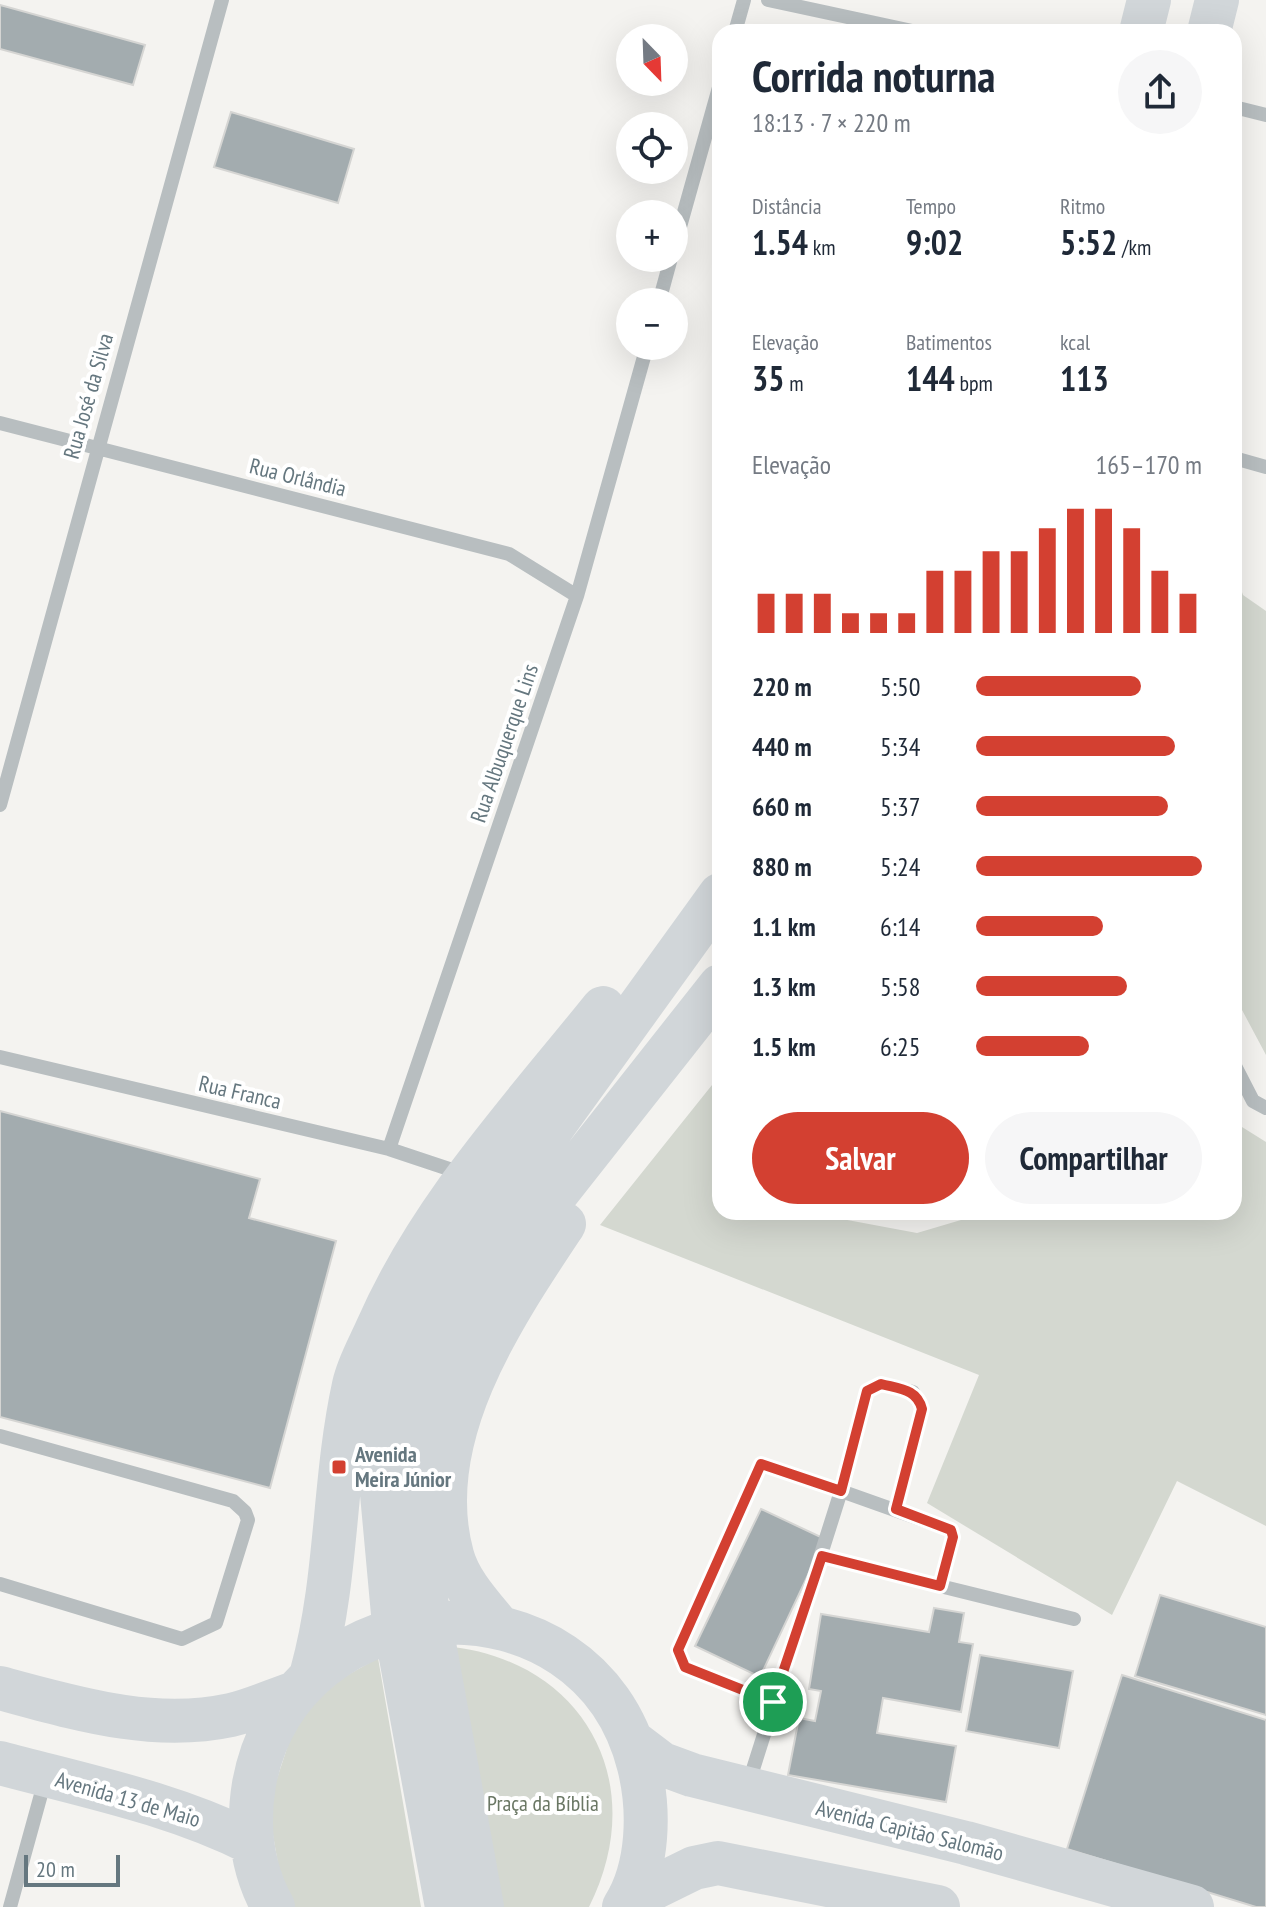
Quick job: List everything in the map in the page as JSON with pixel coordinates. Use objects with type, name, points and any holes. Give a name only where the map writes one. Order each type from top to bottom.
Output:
[{"type":"main road","points":[[1143,24],[1149,0]]},
{"type":"main road","points":[[1211,24],[1217,0]]},
{"type":"main road","points":[[273,1907],[262,1888],[252,1843],[251,1803],[258,1764],[273,1726],[304,1683],[324,1631],[335,1552],[339,1467],[354,1381],[400,1275],[468,1176],[712,878]]},
{"type":"main road","points":[[447,1907],[386,1559],[380,1472],[397,1382],[419,1325],[453,1265],[712,906]]},
{"type":"main road","points":[[482,1907],[418,1556],[416,1473],[435,1396],[452,1343],[489,1279],[712,996]]},
{"type":"main road","points":[[478,1624],[471,1593],[452,1557],[444,1505],[451,1446],[471,1383],[543,1255],[712,1018]]},
{"type":"main road","points":[[0,1688],[84,1710],[162,1723],[231,1715],[304,1683],[351,1646],[403,1626],[478,1624],[540,1642],[577,1667],[608,1700],[633,1742],[645,1791],[644,1847],[627,1903]]},
{"type":"main road","name":"Avenida Capitão Salomão","points":[[633,1742],[662,1764],[747,1789],[966,1843],[1192,1907]]},
{"type":"main road","name":"Avenida 13 de Maio","points":[[0,1763],[172,1809],[206,1820],[252,1843]]},
{"type":"main road","points":[[950,1907],[966,1843]]},
{"type":"main road","points":[[627,1903],[694,1868],[718,1863],[938,1907]]},
{"type":"street","name":"Rua José da Silva","points":[[0,805],[222,0]]},
{"type":"street","points":[[737,24],[744,0]]},
{"type":"street","points":[[768,0],[880,24]]},
{"type":"street","points":[[1242,109],[1266,115]]},
{"type":"street","points":[[687,200],[712,113]]},
{"type":"street","name":"Rua Albuquerque Lins","points":[[389,1149],[577,596],[643,360]]},
{"type":"street","name":"Rua Orlândia","points":[[0,423],[509,554],[577,596]]},
{"type":"street","points":[[1242,460],[1266,467]]},
{"type":"street","name":"Rua Franca","points":[[0,1057],[389,1149],[468,1176]]},
{"type":"street","points":[[1242,1080],[1253,1101],[1266,1108]]},
{"type":"street","points":[[747,1789],[822,1556],[867,1391],[881,1384],[913,1392],[922,1409],[896,1509]]},
{"type":"street","points":[[0,1436],[233,1501],[245,1512],[248,1520],[216,1623],[182,1639],[0,1584]]},
{"type":"street","points":[[773,1702],[685,1667],[678,1650],[761,1464],[951,1530],[953,1537],[940,1586]]},
{"type":"street","points":[[822,1556],[1074,1619]]},
{"type":"street","points":[[10,1907],[46,1775]]},
{"type":"green space","points":[[1242,592],[1266,611],[1266,1055],[1242,1010]]},
{"type":"green space","points":[[712,1085],[712,1220],[847,1220],[917,1233],[961,1220],[1242,1220],[1242,1127],[1266,1142],[1266,1526],[1177,1481],[1112,1615],[927,1503],[979,1375],[600,1225]]},
{"type":"green space","name":"Praça da Bíblia","points":[[444,1646],[493,1656],[534,1674],[568,1701],[592,1734],[607,1773],[612,1815],[607,1860],[589,1907],[491,1907]]},
{"type":"green space","points":[[378,1658],[421,1907],[293,1907],[282,1887],[268,1806],[294,1727],[330,1685]]},
{"type":"building","points":[[0,5],[145,45],[133,85],[0,49]]},
{"type":"building","points":[[231,112],[354,149],[338,203],[214,167]]},
{"type":"building","points":[[0,1111],[260,1179],[249,1218],[336,1241],[270,1488],[0,1417]]},
{"type":"building","points":[[761,1509],[825,1539],[760,1677],[695,1646]]},
{"type":"building","points":[[1160,1595],[1266,1627],[1266,1715],[1135,1676]]},
{"type":"building","points":[[934,1608],[964,1613],[959,1642],[973,1644],[961,1712],[883,1698],[877,1733],[956,1746],[946,1802],[788,1775],[799,1718],[815,1721],[821,1691],[809,1689],[821,1614],[929,1632]]},
{"type":"building","points":[[980,1655],[1073,1671],[1059,1748],[966,1731]]},
{"type":"building","points":[[1122,1675],[1266,1720],[1266,1907],[1256,1907],[1067,1849]]},
{"type":"place","name":"Avenida Meira Júnior","points":[[339,1467]]},
{"type":"route","points":[[881,1384],[913,1392],[920,1399],[922,1409],[896,1509],[945,1525],[951,1530],[953,1537],[940,1586],[822,1556],[773,1702],[685,1667],[678,1650],[761,1464],[841,1491],[867,1391],[881,1384]]}]
